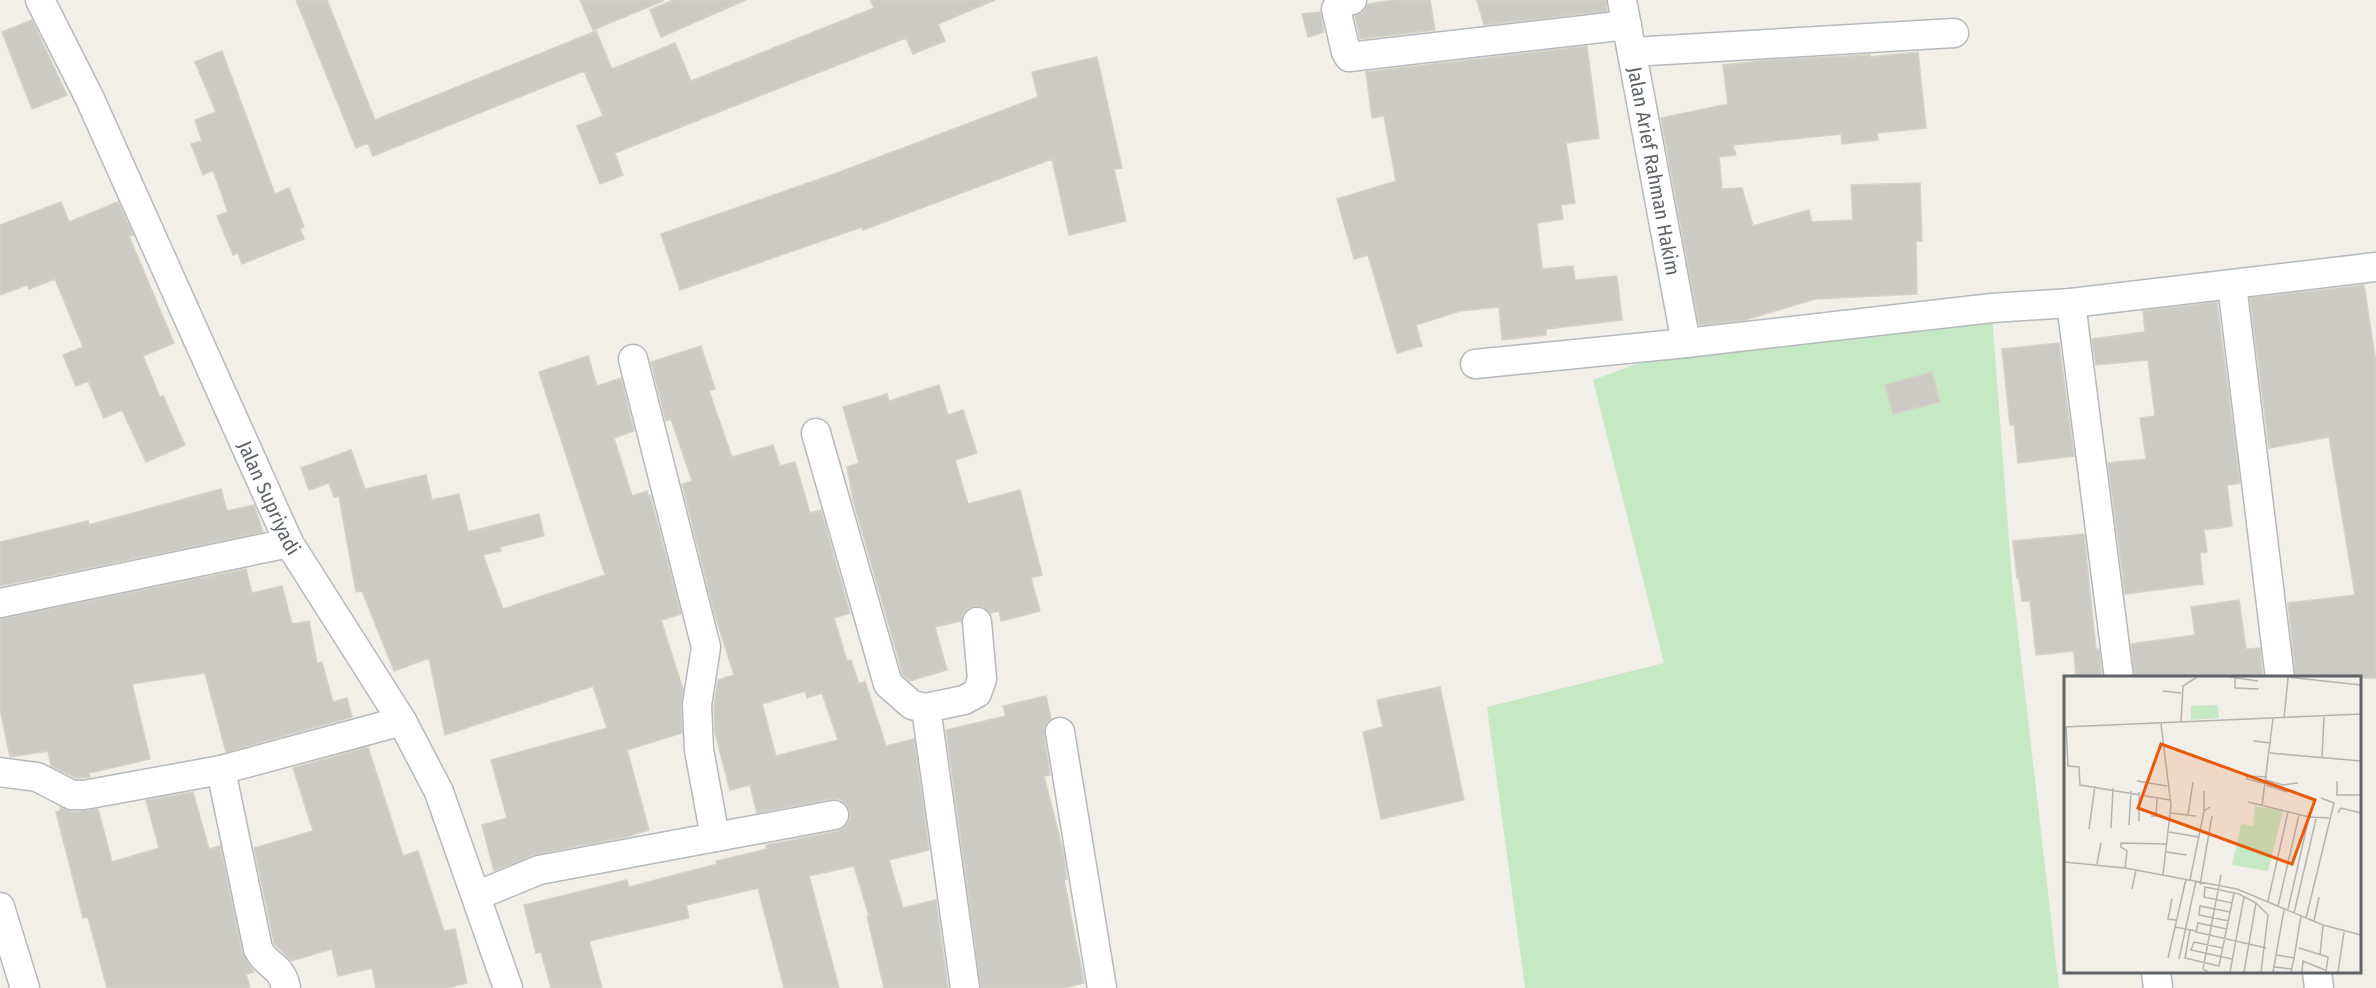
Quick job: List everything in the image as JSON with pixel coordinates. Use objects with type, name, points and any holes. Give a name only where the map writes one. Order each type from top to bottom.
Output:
[{"type":"street","name":"Jalan Supriyadi","points":[[40,0],[90,99],[289,543],[402,721],[439,792],[508,988]]},
{"type":"street","points":[[1352,0],[1341,3],[1336,9],[1349,57],[1626,21],[1954,33]]},
{"type":"street","name":"Jalan Arief Rahman Hakim","points":[[1626,21],[1686,343]]},
{"type":"street","points":[[1475,364],[1686,343],[1992,308],[2071,303],[2376,267]]},
{"type":"street","points":[[2232,285],[2280,676]]},
{"type":"street","points":[[2071,303],[2119,676]]},
{"type":"street","points":[[633,359],[706,647],[697,705],[699,750],[715,837]]},
{"type":"street","points":[[816,433],[888,684],[912,705],[926,708],[964,700],[977,693],[982,679],[977,622]]},
{"type":"street","points":[[0,603],[289,543]]},
{"type":"street","points":[[926,708],[965,988]]},
{"type":"street","points":[[0,772],[37,777],[72,795],[84,795],[221,770],[402,721]]},
{"type":"street","points":[[1060,732],[1102,988]]},
{"type":"street","points":[[221,770],[258,949],[264,960],[278,968],[284,975],[286,988]]},
{"type":"street","points":[[476,896],[539,870],[834,815]]},
{"type":"street","points":[[0,907],[25,988]]},
{"type":"street","points":[[2156,973],[2158,988]]},
{"type":"street","points":[[2317,973],[2319,988]]},
{"type":"green space","points":[[1992,315],[2012,581],[2059,988],[1525,988],[1487,707],[1664,663],[1593,380],[1687,345]]},
{"type":"building","points":[[296,0],[327,0],[375,120],[596,31],[612,69],[675,43],[691,81],[874,8],[870,0],[995,0],[938,24],[945,41],[913,54],[906,38],[615,153],[623,175],[600,184],[577,126],[603,116],[584,71],[373,156],[368,143],[356,148]]},
{"type":"building","points":[[580,0],[663,0],[663,1],[593,30]]},
{"type":"building","points":[[673,0],[746,0],[661,37],[650,10]]},
{"type":"building","points":[[1394,0],[1430,0],[1435,30],[1360,39],[1355,16],[1363,12],[1368,4]]},
{"type":"building","points":[[1477,0],[1606,0],[1607,11],[1484,25]]},
{"type":"building","points":[[1320,12],[1324,32],[1308,37],[1302,14]]},
{"type":"building","points":[[32,20],[67,95],[32,109],[2,32]]},
{"type":"building","points":[[1587,46],[1599,138],[1566,143],[1575,203],[1561,205],[1563,219],[1537,223],[1542,269],[1573,266],[1575,280],[1617,276],[1622,320],[1546,329],[1546,335],[1502,340],[1499,307],[1460,311],[1416,325],[1422,346],[1397,353],[1368,255],[1354,259],[1337,199],[1396,181],[1384,116],[1372,118],[1366,72]]},
{"type":"building","points":[[222,51],[275,194],[289,188],[304,227],[300,229],[304,239],[242,264],[238,253],[233,255],[217,216],[228,212],[213,170],[203,175],[191,144],[202,141],[195,120],[216,112],[195,62]]},
{"type":"building","points":[[1918,52],[1926,128],[1877,133],[1878,140],[1842,144],[1841,134],[1733,145],[1736,155],[1719,157],[1722,189],[1742,188],[1753,226],[1809,210],[1812,222],[1853,220],[1851,185],[1920,183],[1922,241],[1916,241],[1917,294],[1815,299],[1745,320],[1699,325],[1661,118],[1728,104],[1723,65],[1770,60],[1870,55],[1870,57]]},
{"type":"building","points":[[1097,57],[1122,168],[1114,169],[1126,221],[1069,235],[1052,159],[863,230],[862,227],[680,290],[661,234],[837,173],[1038,97],[1032,72]]},
{"type":"building","points":[[61,202],[69,222],[118,202],[133,235],[129,236],[174,343],[143,356],[160,397],[163,396],[185,445],[146,462],[122,410],[104,418],[88,381],[76,386],[63,355],[83,347],[55,279],[29,289],[27,285],[0,295],[0,225]]},
{"type":"building","points":[[2364,285],[2376,363],[2376,678],[2296,676],[2288,603],[2355,595],[2329,437],[2269,448],[2250,298]]},
{"type":"building","points":[[2217,302],[2240,483],[2227,485],[2232,526],[2204,530],[2207,552],[2200,553],[2203,584],[2125,594],[2108,463],[2146,459],[2140,418],[2155,416],[2148,360],[2096,365],[2092,339],[2145,332],[2143,311]]},
{"type":"building","points":[[2059,343],[2074,456],[2018,463],[2014,425],[2010,425],[2002,349]]},
{"type":"building","points":[[701,346],[715,389],[709,391],[732,457],[773,445],[780,466],[795,462],[810,513],[821,510],[850,613],[834,618],[847,661],[851,660],[859,684],[865,681],[886,746],[914,739],[929,850],[889,860],[903,908],[936,900],[948,988],[884,988],[867,916],[869,916],[854,866],[809,876],[839,988],[784,988],[758,888],[686,905],[689,918],[589,941],[602,988],[551,988],[541,952],[536,953],[524,905],[627,880],[629,887],[717,864],[716,861],[767,849],[766,845],[838,831],[850,820],[847,805],[839,799],[757,813],[750,785],[730,790],[715,733],[714,706],[718,680],[734,675],[714,612],[682,484],[692,481],[671,419],[666,421],[651,362]],"holes":[[[805,691],[807,698],[822,693],[838,740],[776,756],[762,704]]]},
{"type":"building","points":[[588,356],[597,386],[621,378],[634,431],[614,438],[632,496],[647,491],[648,496],[650,495],[681,614],[661,620],[683,689],[682,733],[627,750],[649,830],[626,837],[536,854],[494,871],[482,825],[507,818],[491,760],[607,728],[593,686],[445,735],[429,658],[394,671],[362,591],[356,592],[339,496],[334,497],[329,483],[309,490],[301,468],[351,450],[365,489],[426,475],[432,500],[459,494],[468,532],[539,514],[544,536],[500,547],[501,551],[483,555],[503,609],[605,575],[539,372]]},
{"type":"building","points":[[1932,372],[1940,402],[1893,414],[1885,385]]},
{"type":"building","points":[[939,385],[948,415],[963,410],[977,453],[955,460],[968,504],[1020,490],[1042,575],[1031,578],[1040,611],[1001,621],[999,611],[991,613],[984,607],[976,606],[968,608],[962,615],[961,621],[935,627],[947,670],[910,681],[903,675],[853,500],[847,467],[859,463],[843,407],[887,394],[889,401]]},
{"type":"building","points":[[221,489],[227,511],[254,505],[263,532],[0,586],[0,542],[88,521],[89,525]]},
{"type":"building","points":[[2084,534],[2096,649],[2099,649],[2102,676],[2076,676],[2074,651],[2036,655],[2030,601],[2022,601],[2013,541]]},
{"type":"building","points":[[246,569],[252,593],[282,586],[292,624],[309,621],[317,663],[322,662],[333,702],[347,698],[352,717],[226,752],[205,673],[132,684],[150,759],[89,773],[90,777],[76,778],[51,766],[48,751],[10,757],[0,709],[0,619]]},
{"type":"building","points":[[2239,600],[2246,649],[2260,648],[2263,676],[2135,676],[2131,644],[2195,635],[2191,607]]},
{"type":"building","points":[[1440,687],[1464,800],[1381,819],[1363,732],[1383,727],[1377,700]]},
{"type":"building","points":[[1046,696],[1051,718],[1045,726],[1044,735],[1050,775],[1044,776],[1063,851],[1067,879],[1064,879],[1084,983],[1064,988],[981,988],[946,730],[1006,716],[1003,706]]},
{"type":"building","points":[[368,747],[403,856],[418,851],[444,931],[455,929],[467,983],[446,988],[376,988],[372,968],[338,976],[332,949],[291,961],[274,943],[254,848],[313,831],[293,768]]},
{"type":"building","points":[[193,792],[209,849],[220,846],[242,952],[254,972],[246,974],[250,988],[107,988],[88,917],[83,918],[56,812],[60,811],[60,807],[72,812],[98,809],[112,862],[159,848],[146,800]]}]
